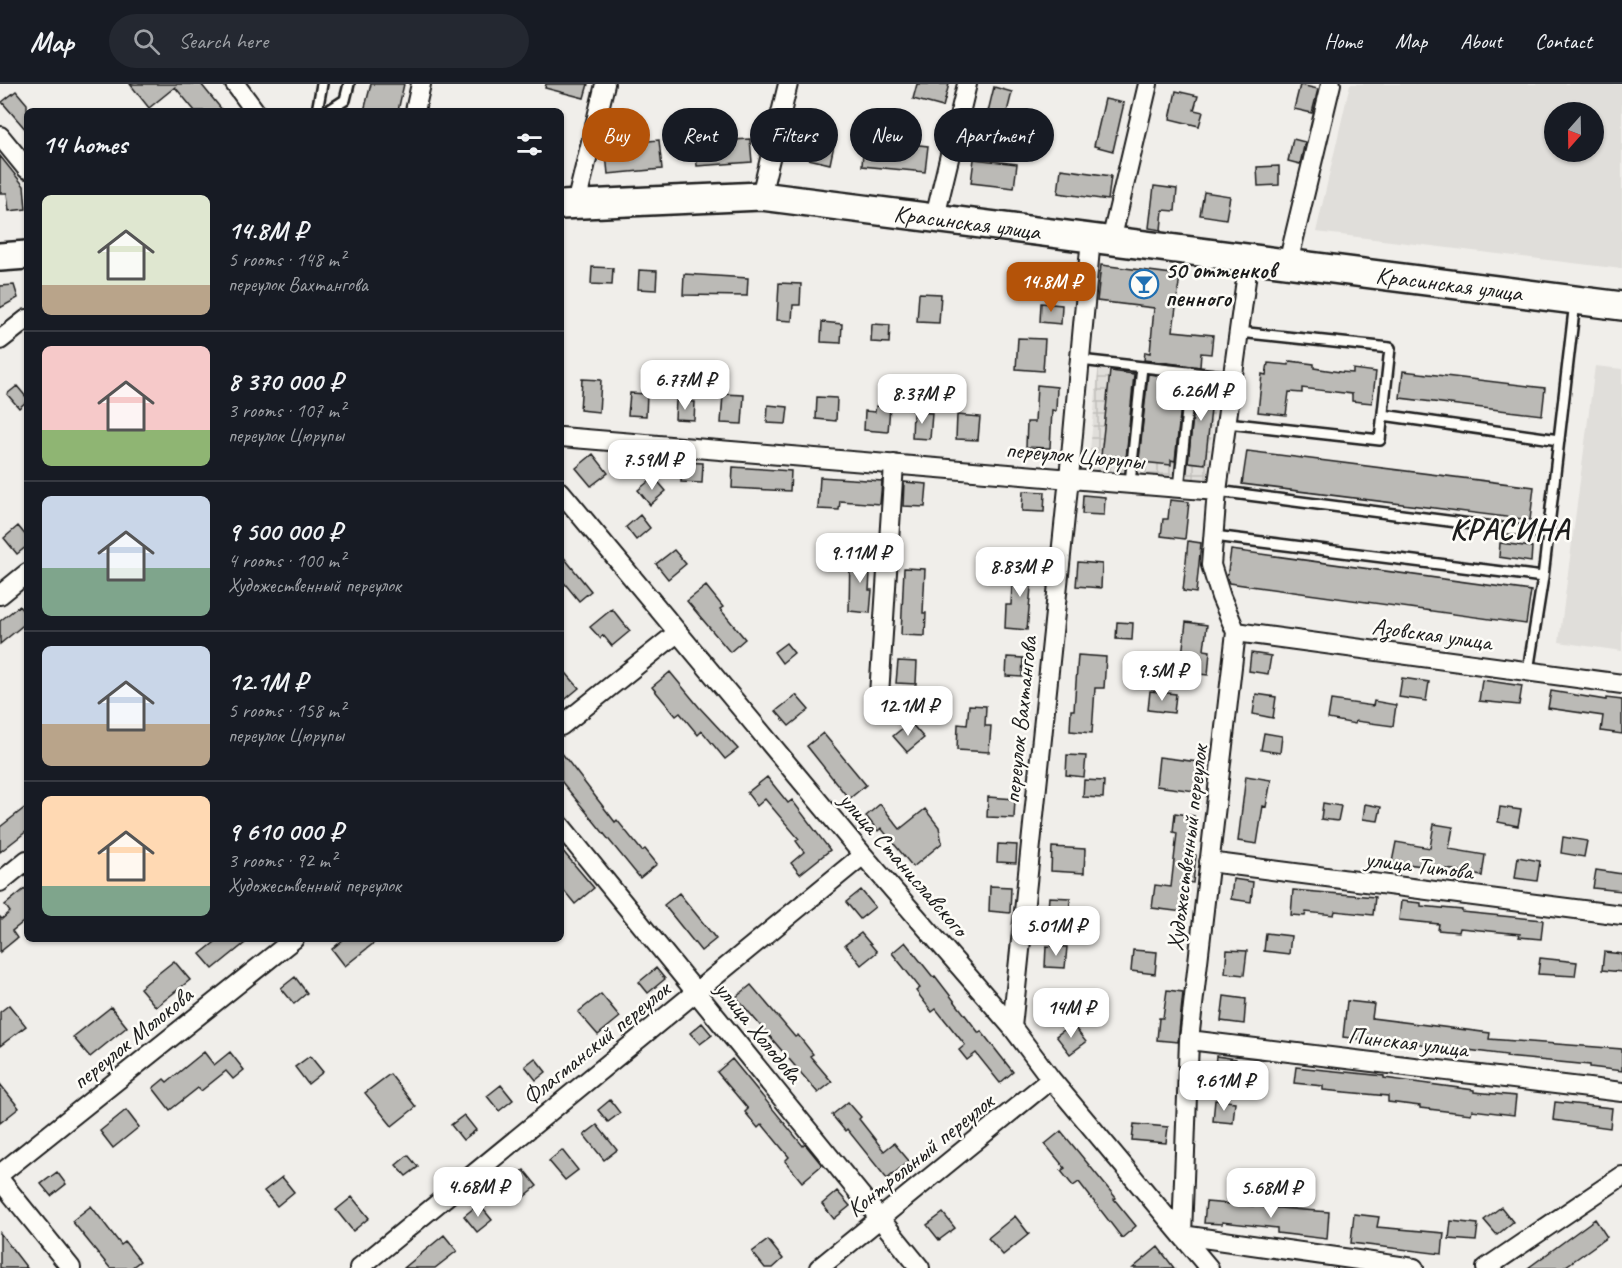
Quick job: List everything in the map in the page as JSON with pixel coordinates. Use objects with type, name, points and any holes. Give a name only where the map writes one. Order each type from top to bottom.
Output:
[{"type":"main road","name":"Красинская улица","points":[[569,204],[762,196],[1622,306]]},
{"type":"main road","points":[[0,257],[24,255]]},
{"type":"street","points":[[235,84],[253,108]]},
{"type":"street","points":[[415,108],[421,84]]},
{"type":"street","points":[[569,204],[605,84]]},
{"type":"street","points":[[762,196],[788,84]]},
{"type":"street","points":[[935,217],[967,84]]},
{"type":"street","name":"переулок Вахтангова","points":[[1012,1027],[1080,360],[1101,240],[1148,84]]},
{"type":"street","points":[[1288,263],[1331,84]]},
{"type":"street","points":[[0,136],[24,165]]},
{"type":"street","name":"Художественный переулок","points":[[1182,1235],[1189,1040],[1236,632],[1221,597],[1211,565],[1217,491],[1249,258]]},
{"type":"street","points":[[0,340],[24,320]]},
{"type":"street","name":"переулок Цюрупы","points":[[564,437],[1217,491]]},
{"type":"street","points":[[879,695],[894,464]]},
{"type":"street","name":"улица Станиславского","points":[[564,496],[863,855],[1012,1027],[1051,1079],[1209,1268]]},
{"type":"street","points":[[0,595],[24,575]]},
{"type":"street","name":"Азовская улица","points":[[1236,632],[1622,684]]},
{"type":"street","points":[[564,724],[677,633]]},
{"type":"street","name":"улица Холодова","points":[[564,830],[920,1268]]},
{"type":"street","name":"Флагманский переулок","points":[[359,1268],[863,855]]},
{"type":"street","points":[[0,882],[24,862]]},
{"type":"street","name":"улица Титова","points":[[1209,862],[1622,915]]},
{"type":"street","name":"переулок Молокова","points":[[0,1174],[290,942]]},
{"type":"street","name":"Пинская улица","points":[[1189,1040],[1622,1092]]},
{"type":"street","name":"Контрольный переулок","points":[[819,1268],[1051,1079]]},
{"type":"street","points":[[1486,1268],[1622,1176]]},
{"type":"street","points":[[0,1180],[71,1268]]},
{"type":"street","points":[[1182,1235],[1414,1268]]},
{"type":"lane","points":[[318,108],[322,84]]},
{"type":"lane","points":[[333,108],[345,100],[349,84]]},
{"type":"lane","points":[[1528,671],[1543,578],[1575,300]]},
{"type":"lane","points":[[1227,423],[1380,440],[1390,348],[1239,332]]},
{"type":"lane","points":[[1080,360],[1233,377]]},
{"type":"lane","points":[[1130,483],[1142,367]]},
{"type":"lane","points":[[1179,488],[1191,372]]},
{"type":"lane","points":[[1383,415],[1559,440]]},
{"type":"lane","points":[[1217,491],[1548,534]]},
{"type":"lane","points":[[1214,536],[1543,578]]},
{"type":"shaded area","points":[[1350,84],[1622,84],[1622,269],[1316,232]]},
{"type":"shaded area","points":[[1099,363],[1218,375],[1207,482],[1088,469]]},
{"type":"shaded area","points":[[1595,366],[1622,369],[1622,651],[1559,642]]},
{"type":"building","points":[[130,84],[201,84],[221,108],[192,108],[175,87],[149,108]]},
{"type":"building","points":[[371,84],[404,84],[399,108],[365,108]]},
{"type":"building","points":[[546,84],[588,84],[584,98],[545,88]]},
{"type":"building","points":[[917,84],[949,84],[943,107],[913,99]]},
{"type":"building","points":[[1300,85],[1318,89],[1312,113],[1294,109]]},
{"type":"building","points":[[994,87],[1012,92],[1008,108],[989,108]]},
{"type":"building","points":[[16,91],[27,104],[27,108],[24,108],[24,128],[2,102]]},
{"type":"building","points":[[1176,91],[1198,96],[1194,110],[1203,112],[1199,126],[1170,119]]},
{"type":"building","points":[[1105,99],[1124,103],[1113,151],[1094,146]]},
{"type":"building","points":[[750,139],[750,162],[752,162],[697,166],[697,162],[738,162],[738,140]]},
{"type":"building","points":[[1293,139],[1305,142],[1300,164],[1288,161]]},
{"type":"building","points":[[659,140],[662,169],[608,174],[607,162],[650,162],[650,141]]},
{"type":"building","points":[[922,145],[928,146],[925,172],[862,166],[862,162],[922,162]]},
{"type":"building","points":[[0,156],[24,186],[24,209],[9,211],[7,193],[0,193]]},
{"type":"building","points":[[974,162],[1017,164],[1014,188],[971,183]]},
{"type":"building","points":[[1279,166],[1279,185],[1258,186],[1257,167]]},
{"type":"building","points":[[1061,169],[1111,176],[1108,200],[1058,193]]},
{"type":"building","points":[[1154,186],[1177,189],[1175,211],[1163,210],[1161,230],[1149,228]]},
{"type":"building","points":[[1204,192],[1230,196],[1226,219],[1200,215]]},
{"type":"building","points":[[1101,265],[1180,275],[1173,331],[1213,335],[1211,354],[1201,353],[1200,367],[1144,360],[1145,352],[1150,353],[1154,308],[1097,301]]},
{"type":"building","points":[[592,267],[613,268],[612,285],[591,284]]},
{"type":"building","points":[[639,270],[657,271],[656,290],[638,289]]},
{"type":"building","points":[[684,274],[748,278],[747,296],[683,295]]},
{"type":"building","points":[[779,283],[801,284],[800,305],[793,305],[792,321],[777,320]]},
{"type":"building","points":[[14,285],[18,298],[0,308],[0,286]]},
{"type":"building","points":[[919,293],[941,294],[939,323],[917,322]]},
{"type":"building","points":[[1041,303],[1062,305],[1061,324],[1040,322]]},
{"type":"building","points":[[822,322],[842,324],[841,343],[821,342]]},
{"type":"building","points":[[872,324],[890,325],[889,343],[871,342]]},
{"type":"building","points":[[1018,338],[1045,339],[1043,371],[1016,369]]},
{"type":"building","points":[[1290,361],[1314,364],[1314,368],[1340,372],[1353,373],[1353,369],[1376,372],[1372,403],[1352,401],[1352,394],[1302,388],[1302,393],[1289,392],[1286,415],[1258,412],[1262,374],[1266,375],[1268,363],[1289,365]]},
{"type":"building","points":[[1110,371],[1134,374],[1126,459],[1101,456]]},
{"type":"building","points":[[1403,371],[1545,388],[1542,415],[1400,398]]},
{"type":"building","points":[[1148,374],[1184,378],[1175,461],[1171,460],[1171,465],[1139,460]]},
{"type":"building","points":[[582,379],[601,380],[599,412],[580,410]]},
{"type":"building","points":[[1197,380],[1214,382],[1205,464],[1188,462]]},
{"type":"building","points":[[1037,385],[1057,387],[1056,411],[1052,410],[1050,448],[1026,447],[1027,422],[1035,422]]},
{"type":"building","points":[[17,386],[24,394],[24,404],[19,408],[7,394]]},
{"type":"building","points":[[630,393],[647,394],[646,416],[628,415]]},
{"type":"building","points":[[723,394],[744,395],[742,424],[721,423]]},
{"type":"building","points":[[817,397],[837,398],[836,421],[816,419]]},
{"type":"building","points":[[676,401],[695,402],[694,420],[675,419]]},
{"type":"building","points":[[768,405],[788,407],[786,424],[767,423]]},
{"type":"building","points":[[876,406],[890,407],[888,432],[864,430],[865,411],[875,412]]},
{"type":"building","points":[[913,412],[932,413],[930,439],[912,438]]},
{"type":"building","points":[[957,415],[980,417],[978,440],[956,439]]},
{"type":"building","points":[[1247,451],[1534,487],[1530,520],[1242,484]]},
{"type":"building","points":[[593,454],[608,473],[591,486],[576,468]]},
{"type":"building","points":[[682,462],[703,463],[702,483],[681,482]]},
{"type":"building","points":[[733,467],[791,471],[790,491],[732,488]]},
{"type":"building","points":[[654,477],[666,491],[650,505],[638,490]]},
{"type":"building","points":[[820,477],[882,481],[880,504],[840,501],[839,510],[818,509]]},
{"type":"building","points":[[904,482],[927,484],[925,507],[903,506]]},
{"type":"building","points":[[1023,491],[1045,492],[1044,512],[1022,511]]},
{"type":"building","points":[[1083,495],[1105,497],[1104,515],[1082,514]]},
{"type":"building","points":[[1170,500],[1189,502],[1185,539],[1161,536],[1163,519],[1168,519]]},
{"type":"building","points":[[640,515],[650,528],[636,540],[626,527]]},
{"type":"building","points":[[18,526],[24,533],[24,548],[17,554],[4,538]]},
{"type":"building","points":[[1188,541],[1201,543],[1196,593],[1183,591]]},
{"type":"building","points":[[1500,543],[1532,547],[1531,562],[1499,557]]},
{"type":"building","points":[[674,550],[686,564],[668,579],[656,564]]},
{"type":"building","points":[[1231,550],[1531,591],[1526,624],[1229,583],[1227,578]]},
{"type":"building","points":[[850,554],[871,555],[870,613],[849,611]]},
{"type":"building","points":[[564,558],[591,591],[579,601],[564,583]]},
{"type":"building","points":[[1078,562],[1102,564],[1101,588],[1076,586]]},
{"type":"building","points":[[1013,565],[1033,566],[1027,630],[1005,628],[1006,605],[1011,605]]},
{"type":"building","points":[[904,568],[925,569],[923,613],[926,613],[925,636],[901,635]]},
{"type":"building","points":[[706,586],[723,607],[720,609],[745,639],[730,652],[687,601]]},
{"type":"building","points":[[19,606],[24,612],[24,624],[0,644],[0,621]]},
{"type":"building","points":[[612,609],[630,631],[612,646],[603,635],[600,638],[590,627]]},
{"type":"building","points":[[1117,622],[1133,623],[1132,640],[1116,639]]},
{"type":"building","points":[[1186,622],[1207,625],[1204,650],[1210,651],[1208,675],[1180,672]]},
{"type":"building","points":[[786,643],[794,653],[782,663],[774,652]]},
{"type":"building","points":[[1251,653],[1271,656],[1268,674],[1249,671]]},
{"type":"building","points":[[1078,655],[1106,657],[1104,688],[1095,688],[1092,733],[1070,731]]},
{"type":"building","points":[[1007,657],[1023,658],[1022,677],[1006,676]]},
{"type":"building","points":[[898,661],[917,662],[916,684],[896,683]]},
{"type":"building","points":[[564,670],[579,688],[564,700]]},
{"type":"building","points":[[670,672],[738,749],[725,759],[702,731],[698,735],[680,713],[676,716],[652,687]]},
{"type":"building","points":[[1402,678],[1429,682],[1426,701],[1399,697]]},
{"type":"building","points":[[1482,680],[1522,686],[1519,705],[1479,701]]},
{"type":"building","points":[[1150,691],[1176,694],[1174,713],[1148,710]]},
{"type":"building","points":[[1551,691],[1606,700],[1606,698],[1622,700],[1622,734],[1601,731],[1603,716],[1548,708]]},
{"type":"building","points":[[1256,694],[1276,697],[1273,718],[1253,714]]},
{"type":"building","points":[[796,695],[809,710],[789,726],[776,711]]},
{"type":"building","points":[[1331,700],[1373,706],[1374,701],[1396,705],[1393,726],[1356,721],[1355,724],[1328,719]]},
{"type":"building","points":[[969,705],[986,706],[985,726],[991,726],[989,752],[957,750],[958,724],[967,725]]},
{"type":"building","points":[[910,722],[924,738],[907,752],[893,736]]},
{"type":"building","points":[[823,733],[866,785],[849,799],[807,746]]},
{"type":"building","points":[[1264,733],[1282,736],[1280,753],[1261,750]]},
{"type":"building","points":[[1067,755],[1086,756],[1084,777],[1066,775]]},
{"type":"building","points":[[564,756],[615,822],[617,820],[642,851],[645,849],[657,864],[640,878],[564,785]]},
{"type":"building","points":[[1159,757],[1198,762],[1195,791],[1156,786]]},
{"type":"building","points":[[1246,776],[1271,780],[1266,807],[1263,806],[1257,844],[1238,841]]},
{"type":"building","points":[[767,777],[788,803],[792,800],[830,850],[800,874],[791,863],[804,852],[796,841],[799,839],[765,799],[757,806],[747,793]]},
{"type":"building","points":[[1084,780],[1104,781],[1103,798],[1083,797]]},
{"type":"building","points":[[988,797],[1015,799],[1014,818],[987,817]]},
{"type":"building","points":[[1323,803],[1341,806],[1338,821],[1321,819]]},
{"type":"building","points":[[880,804],[900,829],[925,809],[939,827],[942,843],[913,867],[881,828],[878,831],[866,816]]},
{"type":"building","points":[[1365,804],[1381,807],[1378,821],[1363,819]]},
{"type":"building","points":[[1500,807],[1521,810],[1518,826],[1498,822]]},
{"type":"building","points":[[24,808],[24,833],[0,852],[0,827]]},
{"type":"building","points":[[1175,813],[1194,816],[1190,854],[1196,855],[1193,883],[1186,882],[1183,912],[1152,908],[1155,885],[1171,887],[1177,833],[1173,832]]},
{"type":"building","points":[[1434,824],[1453,827],[1449,849],[1485,855],[1482,876],[1392,862],[1396,842],[1430,848]]},
{"type":"building","points":[[1563,837],[1587,841],[1584,857],[1561,853]]},
{"type":"building","points":[[998,844],[1017,845],[1016,863],[997,862]]},
{"type":"building","points":[[1052,847],[1085,849],[1084,873],[1051,871]]},
{"type":"building","points":[[564,853],[594,888],[575,904],[564,891]]},
{"type":"building","points":[[1518,857],[1540,861],[1537,881],[1515,878]]},
{"type":"building","points":[[1596,870],[1622,874],[1622,891],[1593,888]]},
{"type":"building","points":[[1233,879],[1253,882],[1251,902],[1231,899]]},
{"type":"building","points":[[990,886],[1011,887],[1010,913],[989,911]]},
{"type":"building","points":[[24,889],[24,921],[12,931],[17,938],[0,952],[0,917],[2,919],[10,912],[5,905]]},
{"type":"building","points":[[861,890],[875,907],[860,919],[846,902]]},
{"type":"building","points":[[1293,890],[1375,897],[1373,915],[1335,911],[1334,915],[1306,912],[1305,916],[1291,915]]},
{"type":"building","points":[[679,893],[716,939],[701,951],[664,905]]},
{"type":"building","points":[[1049,897],[1070,898],[1069,922],[1047,921]]},
{"type":"building","points":[[1401,901],[1421,903],[1421,906],[1462,910],[1462,912],[1543,920],[1541,939],[1519,937],[1520,934],[1460,928],[1459,932],[1438,930],[1439,924],[1399,920]]},
{"type":"building","points":[[861,933],[877,952],[861,965],[845,945]]},
{"type":"building","points":[[1266,933],[1291,936],[1289,954],[1264,951]]},
{"type":"building","points":[[215,942],[246,942],[213,969],[200,954]]},
{"type":"building","points":[[340,942],[375,942],[345,966],[332,949]]},
{"type":"building","points":[[905,942],[1013,1072],[1000,1083],[976,1053],[967,1060],[959,1050],[965,1045],[936,1009],[932,1012],[916,991],[920,988],[892,953]]},
{"type":"building","points":[[1046,946],[1067,947],[1065,968],[1045,967]]},
{"type":"building","points":[[1133,950],[1157,952],[1155,974],[1131,971]]},
{"type":"building","points":[[1227,950],[1247,951],[1244,975],[1225,973]]},
{"type":"building","points":[[1604,952],[1622,954],[1622,972],[1602,970]]},
{"type":"building","points":[[1540,958],[1577,962],[1575,976],[1538,974]]},
{"type":"building","points":[[174,961],[190,980],[156,1007],[140,988]]},
{"type":"building","points":[[656,968],[665,979],[648,993],[639,982]]},
{"type":"building","points":[[295,977],[307,993],[294,1004],[281,988]]},
{"type":"building","points":[[751,985],[795,1037],[798,1035],[813,1054],[810,1056],[832,1082],[818,1093],[736,997]]},
{"type":"building","points":[[1167,990],[1183,992],[1178,1042],[1157,1040],[1159,1018],[1163,1018]]},
{"type":"building","points":[[601,994],[620,1017],[598,1035],[578,1012]]},
{"type":"building","points":[[1224,996],[1246,999],[1244,1024],[1221,1021]]},
{"type":"building","points":[[1041,998],[1060,999],[1059,1018],[1040,1017]]},
{"type":"building","points":[[1347,1001],[1374,1004],[1372,1018],[1490,1033],[1489,1039],[1622,1049],[1622,1071],[1590,1067],[1590,1065],[1506,1057],[1507,1055],[1468,1049],[1343,1037]]},
{"type":"building","points":[[9,1005],[26,1026],[0,1046],[0,1012]]},
{"type":"building","points":[[111,1007],[127,1027],[90,1057],[73,1037]]},
{"type":"building","points":[[702,1023],[712,1035],[700,1044],[690,1033]]},
{"type":"building","points":[[1072,1024],[1086,1042],[1070,1054],[1056,1036]]},
{"type":"building","points":[[204,1052],[214,1065],[230,1052],[244,1070],[233,1079],[226,1071],[201,1091],[198,1088],[170,1110],[153,1088],[164,1079],[167,1082]]},
{"type":"building","points":[[310,1056],[323,1072],[308,1084],[295,1067]]},
{"type":"building","points":[[1216,1056],[1236,1059],[1234,1077],[1214,1075]]},
{"type":"building","points":[[535,1058],[546,1072],[536,1080],[525,1066]]},
{"type":"building","points":[[732,1059],[803,1146],[805,1144],[822,1165],[802,1182],[785,1161],[789,1157],[762,1124],[758,1128],[745,1112],[748,1109],[717,1072]]},
{"type":"building","points":[[1296,1067],[1384,1076],[1384,1078],[1474,1090],[1474,1092],[1516,1096],[1514,1115],[1472,1110],[1471,1114],[1420,1108],[1420,1106],[1388,1102],[1388,1096],[1323,1090],[1323,1086],[1294,1083]]},
{"type":"building","points":[[390,1074],[416,1107],[392,1126],[365,1093]]},
{"type":"building","points":[[0,1084],[19,1108],[0,1123]]},
{"type":"building","points":[[501,1085],[513,1100],[499,1111],[487,1096]]},
{"type":"building","points":[[610,1100],[620,1113],[608,1122],[598,1110]]},
{"type":"building","points":[[1215,1100],[1235,1102],[1233,1123],[1213,1121]]},
{"type":"building","points":[[848,1102],[884,1151],[894,1143],[909,1161],[887,1179],[847,1129],[845,1131],[832,1115]]},
{"type":"building","points":[[1555,1102],[1612,1108],[1610,1128],[1553,1120]]},
{"type":"building","points":[[126,1110],[139,1127],[113,1148],[100,1131]]},
{"type":"building","points":[[464,1115],[476,1130],[463,1140],[451,1125]]},
{"type":"building","points":[[1134,1124],[1168,1127],[1166,1143],[1132,1140]]},
{"type":"building","points":[[597,1125],[617,1150],[604,1160],[584,1135]]},
{"type":"building","points":[[1061,1131],[1136,1226],[1122,1238],[1079,1182],[1073,1186],[1061,1171],[1065,1168],[1045,1144]]},
{"type":"building","points":[[562,1150],[578,1170],[565,1180],[549,1161]]},
{"type":"building","points":[[408,1155],[418,1167],[406,1176],[396,1165]]},
{"type":"building","points":[[524,1170],[537,1186],[518,1202],[504,1185]]},
{"type":"building","points":[[57,1172],[66,1184],[51,1196],[41,1184]]},
{"type":"building","points":[[282,1177],[294,1192],[277,1206],[264,1191]]},
{"type":"building","points":[[837,1191],[850,1206],[834,1219],[822,1204]]},
{"type":"building","points":[[352,1197],[369,1218],[353,1231],[336,1210]]},
{"type":"building","points":[[1206,1202],[1329,1212],[1327,1239],[1277,1233],[1277,1228],[1222,1222],[1222,1224],[1204,1223]]},
{"type":"building","points":[[479,1204],[492,1220],[477,1232],[464,1216]]},
{"type":"building","points":[[91,1206],[121,1245],[125,1242],[140,1261],[131,1268],[110,1268],[72,1221]]},
{"type":"building","points":[[1501,1207],[1513,1222],[1497,1235],[1484,1220]]},
{"type":"building","points":[[943,1213],[955,1228],[939,1240],[927,1225]]},
{"type":"building","points":[[1354,1214],[1379,1217],[1377,1227],[1444,1233],[1442,1254],[1351,1243]]},
{"type":"building","points":[[1015,1216],[1029,1234],[1003,1255],[988,1238]]},
{"type":"building","points":[[1595,1219],[1607,1237],[1563,1268],[1528,1268]]},
{"type":"building","points":[[1451,1221],[1478,1224],[1476,1241],[1449,1239]]},
{"type":"building","points":[[0,1233],[27,1268],[0,1268]]},
{"type":"building","points":[[444,1235],[457,1251],[435,1268],[404,1268]]},
{"type":"building","points":[[768,1240],[783,1259],[773,1268],[765,1268],[752,1252]]},
{"type":"building","points":[[1158,1247],[1174,1268],[1133,1268]]},
{"type":"place","name":"50 оттенков пенного","points":[[1144,284]]},
{"type":"district","name":"КРАСИНА","points":[[1510,529]]}]
